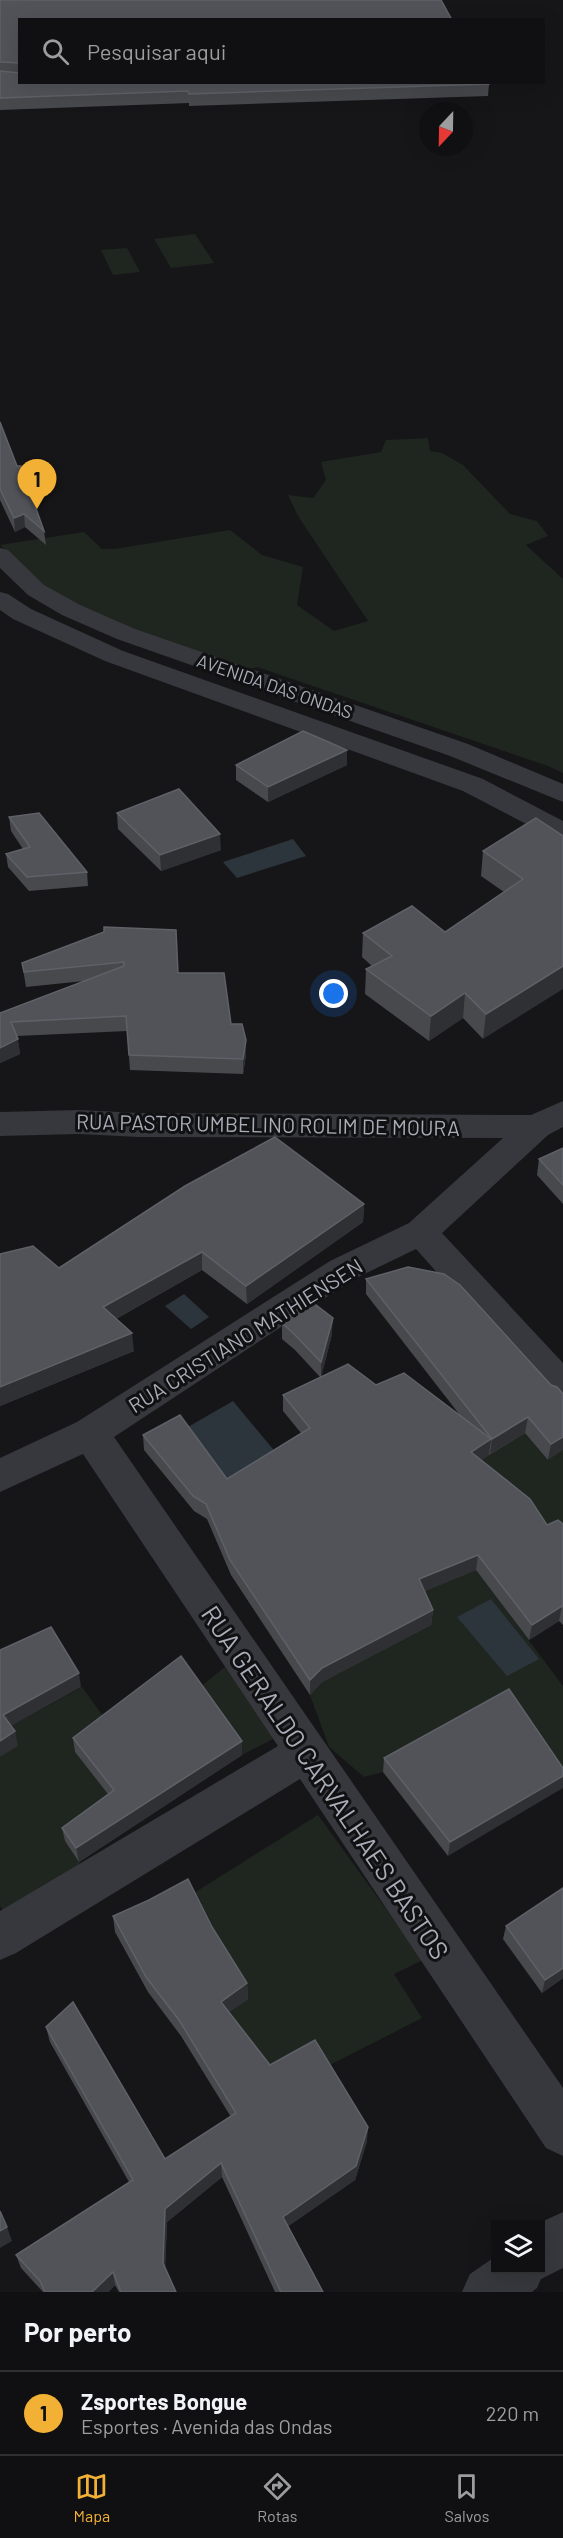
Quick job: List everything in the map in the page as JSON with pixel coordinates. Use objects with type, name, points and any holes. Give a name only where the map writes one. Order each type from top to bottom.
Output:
[{"type":"street","name":"AVENIDA DAS ONDAS","points":[[0,555],[36,590],[126,634],[459,750],[563,794]]},
{"type":"street","points":[[1,600],[49,598]]},
{"type":"street","name":"AVENIDA DAS ONDAS","points":[[1,600],[43,625],[114,656],[342,736],[473,785],[563,832]]},
{"type":"street","name":"RUA PASTOR UMBELINO ROLIM DE MOURA","points":[[0,1124],[79,1122],[139,1125],[549,1119]]},
{"type":"street","name":"RUA CRISTIANO MATHIENSEN","points":[[0,1476],[90,1433],[342,1270],[421,1232],[549,1119]]},
{"type":"street","points":[[421,1232],[563,1388]]},
{"type":"street","name":"RUA GERALDO CARVALHAES BASTOS","points":[[90,1433],[563,2131]]},
{"type":"street","points":[[0,1937],[306,1752]]},
{"type":"street","points":[[545,2250],[563,2237]]},
{"type":"street","points":[[488,2292],[513,2274]]},
{"type":"shaded area","points":[[195,234],[214,263],[171,268],[154,239]]},
{"type":"shaded area","points":[[127,248],[140,272],[113,275],[101,250]]},
{"type":"shaded area","points":[[428,438],[430,451],[442,453],[463,465],[510,514],[537,521],[548,536],[526,545],[563,579],[563,773],[257,667],[244,671],[119,624],[41,584],[0,545],[84,532],[102,549],[115,549],[230,530],[262,555],[303,567],[297,605],[334,631],[368,621],[298,516],[288,495],[313,498],[326,480],[321,462],[381,452],[386,440]]},
{"type":"shaded area","points":[[293,839],[306,856],[237,878],[223,862]]},
{"type":"shaded area","points":[[184,1294],[209,1317],[191,1329],[165,1306]]},
{"type":"shaded area","points":[[233,1401],[282,1460],[226,1493],[181,1431]]},
{"type":"shaded area","points":[[506,1410],[548,1459],[563,1450],[563,1535],[544,1540],[471,1466],[502,1447]]},
{"type":"shaded area","points":[[476,1570],[563,1686],[563,1786],[383,1772],[364,1777],[329,1747],[310,1695],[322,1682],[431,1625],[418,1594]]},
{"type":"shaded area","points":[[491,1599],[539,1659],[507,1676],[457,1617]]},
{"type":"shaded area","points":[[225,1667],[277,1737],[242,1755],[196,1690]]},
{"type":"shaded area","points":[[82,1687],[110,1726],[75,1752],[116,1803],[65,1841],[81,1865],[4,1912],[0,1906],[0,1757],[18,1745],[6,1729]]},
{"type":"shaded area","points":[[318,1815],[423,1960],[394,1974],[422,2018],[324,2068],[270,2080],[222,2017],[189,1896]]},
{"type":"building","points":[[0,0],[441,0],[451,18],[18,18],[18,63],[0,62]]},
{"type":"building","points":[[0,71],[18,73],[18,84],[489,84],[0,98]]},
{"type":"building","points":[[0,422],[17,466],[21,466],[44,531],[24,514],[14,518],[0,489]]},
{"type":"building","points":[[303,731],[347,750],[268,787],[236,765]]},
{"type":"building","points":[[179,789],[220,834],[160,855],[117,813]]},
{"type":"building","points":[[39,813],[87,872],[27,877],[6,854],[30,847],[9,817]]},
{"type":"building","points":[[536,818],[563,836],[563,966],[486,1014],[465,993],[431,1016],[366,969],[392,956],[363,933],[412,906],[445,932],[523,879],[483,851]]},
{"type":"building","points":[[104,927],[176,930],[178,973],[224,973],[231,1024],[242,1024],[246,1040],[243,1059],[129,1055],[126,1016],[11,1022],[18,1039],[0,1048],[0,1013],[124,966],[124,962],[24,972],[22,963],[104,932]]},
{"type":"building","points":[[275,1137],[364,1204],[246,1286],[202,1252],[103,1307],[132,1333],[0,1387],[0,1254],[33,1246],[59,1268],[185,1186]]},
{"type":"building","points":[[563,1148],[563,1185],[539,1159]]},
{"type":"building","points":[[408,1267],[444,1274],[460,1285],[551,1385],[557,1387],[563,1394],[563,1437],[551,1444],[528,1417],[492,1439],[366,1279]]},
{"type":"building","points":[[307,1298],[333,1318],[321,1362],[282,1323]]},
{"type":"building","points":[[348,1364],[376,1385],[404,1373],[491,1439],[471,1452],[530,1499],[547,1525],[558,1520],[563,1524],[563,1607],[532,1625],[478,1555],[419,1579],[433,1610],[322,1668],[310,1680],[230,1560],[206,1504],[193,1496],[143,1435],[180,1415],[227,1479],[310,1428],[283,1395]]},
{"type":"building","points":[[51,1627],[79,1673],[3,1715],[15,1731],[0,1741],[0,1650]]},
{"type":"building","points":[[181,1656],[242,1741],[76,1848],[62,1828],[114,1790],[73,1738]]},
{"type":"building","points":[[509,1689],[563,1768],[563,1776],[450,1842],[384,1758]]},
{"type":"building","points":[[188,1879],[212,1927],[247,1983],[221,2002],[270,2065],[315,2040],[368,2127],[356,2166],[283,2217],[323,2292],[281,2292],[221,2163],[165,2209],[163,2263],[176,2292],[121,2292],[113,2272],[92,2292],[45,2292],[40,2281],[16,2255],[133,2180],[46,2027],[73,2002],[165,2159],[236,2113],[179,2020],[146,1977],[113,1916]]},
{"type":"building","points":[[563,1888],[563,1968],[545,1980],[506,1926]]},
{"type":"building","points":[[0,2211],[7,2227],[0,2231]]},
{"type":"place","name":"Zsportes Bongue","points":[[37,509]]}]
